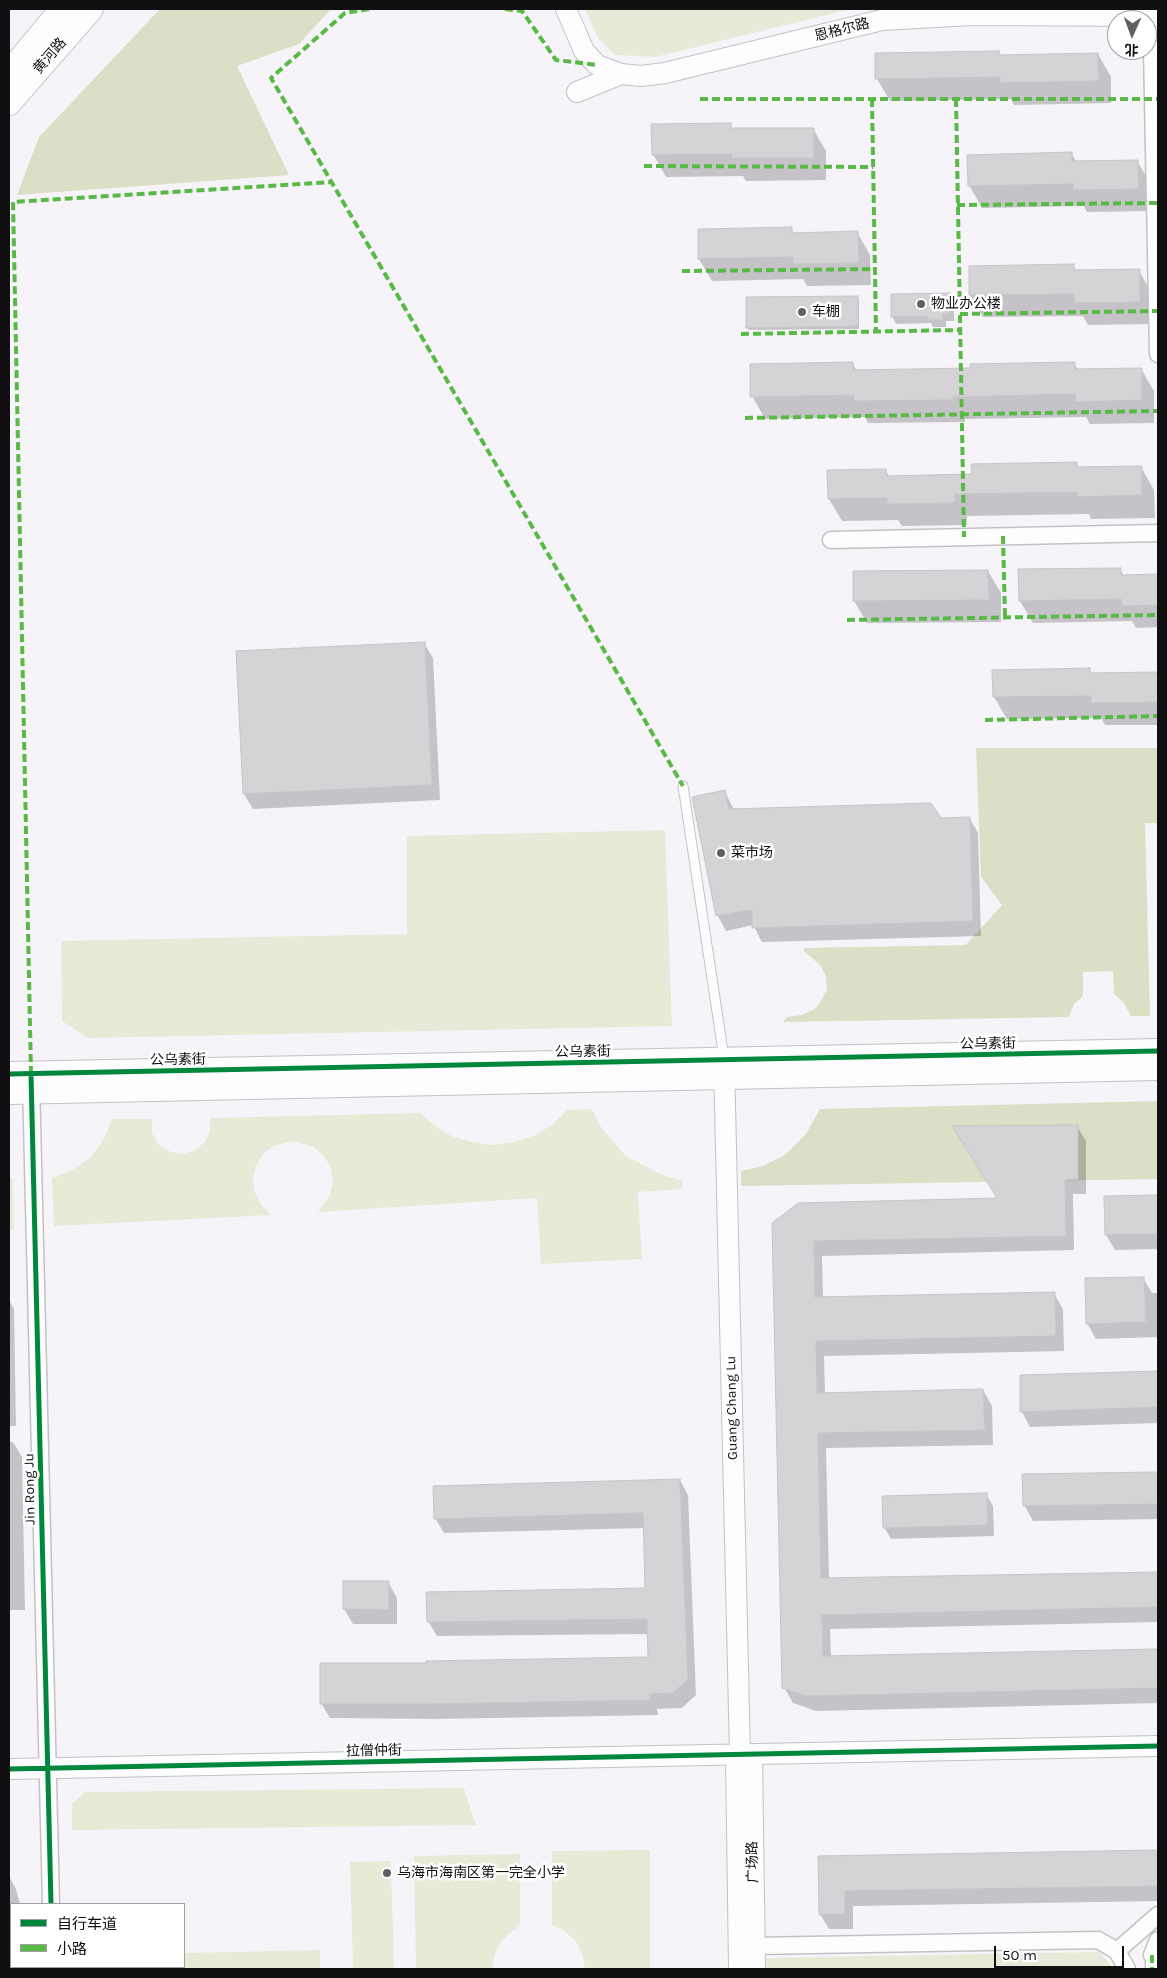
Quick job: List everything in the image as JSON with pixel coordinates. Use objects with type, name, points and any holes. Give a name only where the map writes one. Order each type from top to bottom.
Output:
[{"type":"main road","points":[[9,72],[62,9]]},
{"type":"main road","name":"黄河路","points":[[9,103],[91,9]]},
{"type":"main road","name":"公乌素街","points":[[724,1069],[1158,1051]]},
{"type":"main road","name":"公乌素街","points":[[20,1083],[724,1069],[1158,1068]]},
{"type":"street","name":"恩格尔路","points":[[566,9],[584,51],[597,65],[621,74],[641,76],[665,73],[890,19],[972,14],[1158,16]]},
{"type":"street","points":[[1152,60],[1158,354]]},
{"type":"street","points":[[577,92],[621,74]]},
{"type":"street","points":[[830,540],[1158,533]]},
{"type":"street","name":"Guang Chang Lu","points":[[724,1069],[743,1755]]},
{"type":"street","name":"Jin Rong Ju","points":[[20,1083],[48,1768],[51,1903]]},
{"type":"street","name":"拉僧仲街","points":[[9,1769],[1158,1746]]},
{"type":"street","name":"广场路","points":[[743,1755],[755,1969]]},
{"type":"street","name":"广场路","points":[[739,1969],[743,1755]]},
{"type":"street","points":[[1117,1951],[1158,1915]]},
{"type":"street","points":[[754,1946],[1098,1940],[1117,1951],[1127,1969]]},
{"type":"street","points":[[1152,1962],[1158,1940]]},
{"type":"lane","points":[[683,786],[724,1069]]},
{"type":"green space","points":[[160,9],[331,9],[299,44],[237,66],[289,175],[17,195],[39,137]]},
{"type":"green space","points":[[585,9],[851,9],[655,57],[615,55],[598,38]]},
{"type":"green space","points":[[976,748],[1158,748],[1158,823],[1145,823],[1150,1016],[1131,1016],[1124,1003],[1114,994],[1113,971],[1083,972],[1083,996],[1074,1004],[1069,1017],[783,1022],[787,1017],[802,1015],[815,1009],[827,989],[826,977],[821,966],[803,950],[805,948],[966,945],[1002,905],[981,877]]},
{"type":"green space","points":[[665,830],[672,1026],[88,1038],[62,1021],[61,941],[407,934],[407,836]]},
{"type":"green space","points":[[1158,1101],[1158,1179],[741,1186],[741,1171],[763,1166],[785,1155],[806,1134],[820,1109]]},
{"type":"green space","points":[[592,1109],[601,1127],[626,1156],[662,1175],[682,1180],[682,1189],[638,1192],[642,1259],[541,1264],[537,1198],[318,1212],[330,1195],[333,1181],[331,1168],[324,1156],[314,1147],[294,1141],[274,1146],[263,1154],[256,1166],[253,1180],[255,1193],[262,1206],[272,1215],[54,1226],[52,1178],[74,1169],[91,1157],[104,1139],[112,1119],[152,1119],[152,1133],[160,1146],[171,1152],[183,1154],[195,1150],[205,1142],[210,1131],[210,1118],[420,1113],[435,1126],[451,1136],[493,1145],[514,1142],[536,1135],[553,1124],[567,1110]]},
{"type":"green space","points":[[9,1178],[13,1179],[14,1230],[9,1230]]},
{"type":"green space","points":[[464,1788],[476,1825],[72,1830],[72,1804],[85,1792]]},
{"type":"green space","points":[[650,1850],[650,1969],[585,1969],[582,1953],[575,1940],[563,1930],[552,1925],[552,1851]]},
{"type":"green space","points":[[520,1854],[520,1926],[500,1943],[495,1954],[492,1969],[416,1969],[414,1856]]},
{"type":"green space","points":[[391,1861],[394,1969],[353,1969],[350,1862]]},
{"type":"green space","points":[[320,1950],[320,1969],[141,1969],[185,1968],[185,1953]]},
{"type":"green space","points":[[1099,1952],[1115,1969],[764,1969],[764,1958]]},
{"type":"building","points":[[999,51],[1000,55],[1098,53],[1099,81],[1000,83],[1000,77],[875,79],[875,53]]},
{"type":"building","points":[[731,123],[731,128],[814,128],[814,158],[731,158],[732,154],[652,155],[651,124]]},
{"type":"building","points":[[1072,152],[1072,161],[1138,160],[1139,189],[1073,190],[1073,184],[968,186],[967,155]]},
{"type":"building","points":[[792,227],[792,233],[858,231],[859,263],[793,264],[793,257],[698,259],[698,229]]},
{"type":"building","points":[[1074,264],[1074,270],[1140,269],[1140,302],[1074,303],[1074,294],[969,295],[969,266]]},
{"type":"building","name":"物业办公楼","points":[[950,293],[951,314],[943,314],[943,320],[928,320],[928,316],[891,317],[891,294]]},
{"type":"building","name":"车棚","points":[[858,296],[858,326],[746,328],[746,297]]},
{"type":"building","points":[[853,362],[853,370],[970,368],[970,364],[1075,362],[1075,369],[1142,368],[1142,400],[1076,402],[1075,394],[953,397],[953,400],[854,401],[854,395],[750,397],[750,364]]},
{"type":"building","points":[[1077,462],[1077,467],[1142,466],[1142,495],[1077,497],[1077,492],[955,494],[955,503],[887,504],[887,498],[828,499],[827,470],[886,469],[887,476],[972,474],[971,464]]},
{"type":"building","points":[[1121,568],[1121,575],[1158,574],[1158,605],[1122,606],[1121,599],[1019,601],[1018,569]]},
{"type":"building","points":[[988,570],[989,600],[853,601],[853,571]]},
{"type":"building","points":[[425,642],[432,785],[243,794],[236,651]]},
{"type":"building","points":[[1090,668],[1090,673],[1158,672],[1158,702],[1091,703],[1091,696],[993,697],[992,670]]},
{"type":"building","points":[[725,790],[729,809],[931,803],[941,818],[970,817],[973,921],[752,928],[752,910],[716,916],[692,797]]},
{"type":"building","points":[[1078,1125],[1078,1179],[1065,1180],[1066,1236],[814,1241],[815,1297],[1055,1292],[1056,1336],[816,1341],[817,1393],[983,1389],[985,1430],[818,1433],[821,1578],[1158,1572],[1158,1607],[822,1615],[823,1656],[1158,1649],[1158,1688],[806,1696],[782,1688],[772,1223],[798,1203],[997,1198],[952,1126]]},
{"type":"building","points":[[1158,1195],[1158,1234],[1105,1235],[1104,1196]]},
{"type":"building","points":[[1144,1277],[1146,1322],[1086,1324],[1085,1278]]},
{"type":"building","points":[[1158,1371],[1158,1407],[1020,1412],[1020,1375]]},
{"type":"building","points":[[1158,1472],[1158,1504],[1023,1506],[1022,1474]]},
{"type":"building","points":[[680,1479],[688,1679],[673,1693],[649,1694],[650,1700],[320,1704],[320,1663],[426,1663],[426,1661],[648,1657],[647,1619],[427,1622],[426,1592],[645,1588],[643,1513],[434,1519],[433,1486]]},
{"type":"building","points":[[987,1493],[988,1525],[883,1528],[882,1496]]},
{"type":"building","points":[[343,1581],[389,1581],[389,1610],[343,1609]]},
{"type":"building","points":[[1158,1850],[1158,1886],[845,1891],[845,1914],[819,1915],[818,1856]]},
{"type":"marked path","points":[[369,9],[345,13],[271,78],[683,786]]},
{"type":"marked path","points":[[505,9],[522,11],[556,60],[597,65]]},
{"type":"marked path","points":[[700,99],[1158,99]]},
{"type":"marked path","points":[[872,99],[876,332]]},
{"type":"marked path","points":[[956,99],[964,537]]},
{"type":"marked path","points":[[644,166],[873,167]]},
{"type":"marked path","points":[[31,1074],[13,202],[332,182]]},
{"type":"marked path","points":[[957,205],[1158,203]]},
{"type":"marked path","points":[[682,271],[875,269]]},
{"type":"marked path","points":[[960,314],[1158,311]]},
{"type":"marked path","points":[[741,334],[960,330]]},
{"type":"marked path","points":[[745,418],[1158,411]]},
{"type":"marked path","points":[[1003,536],[1005,617]]},
{"type":"marked path","points":[[847,620],[1158,615]]},
{"type":"marked path","points":[[985,720],[1158,716]]},
{"type":"marked path","points":[[1152,1955],[1152,1969]]},
{"type":"cycle path","points":[[9,1074],[1158,1051]]},
{"type":"cycle path","points":[[31,1074],[51,1903]]},
{"type":"cycle path","points":[[9,1769],[1158,1746]]},
{"type":"place","name":"物业办公楼","points":[[921,304]]},
{"type":"place","name":"车棚","points":[[802,312]]},
{"type":"place","name":"菜市场","points":[[721,853]]},
{"type":"place","name":"乌海市海南区第一完全小学","points":[[387,1873]]}]
